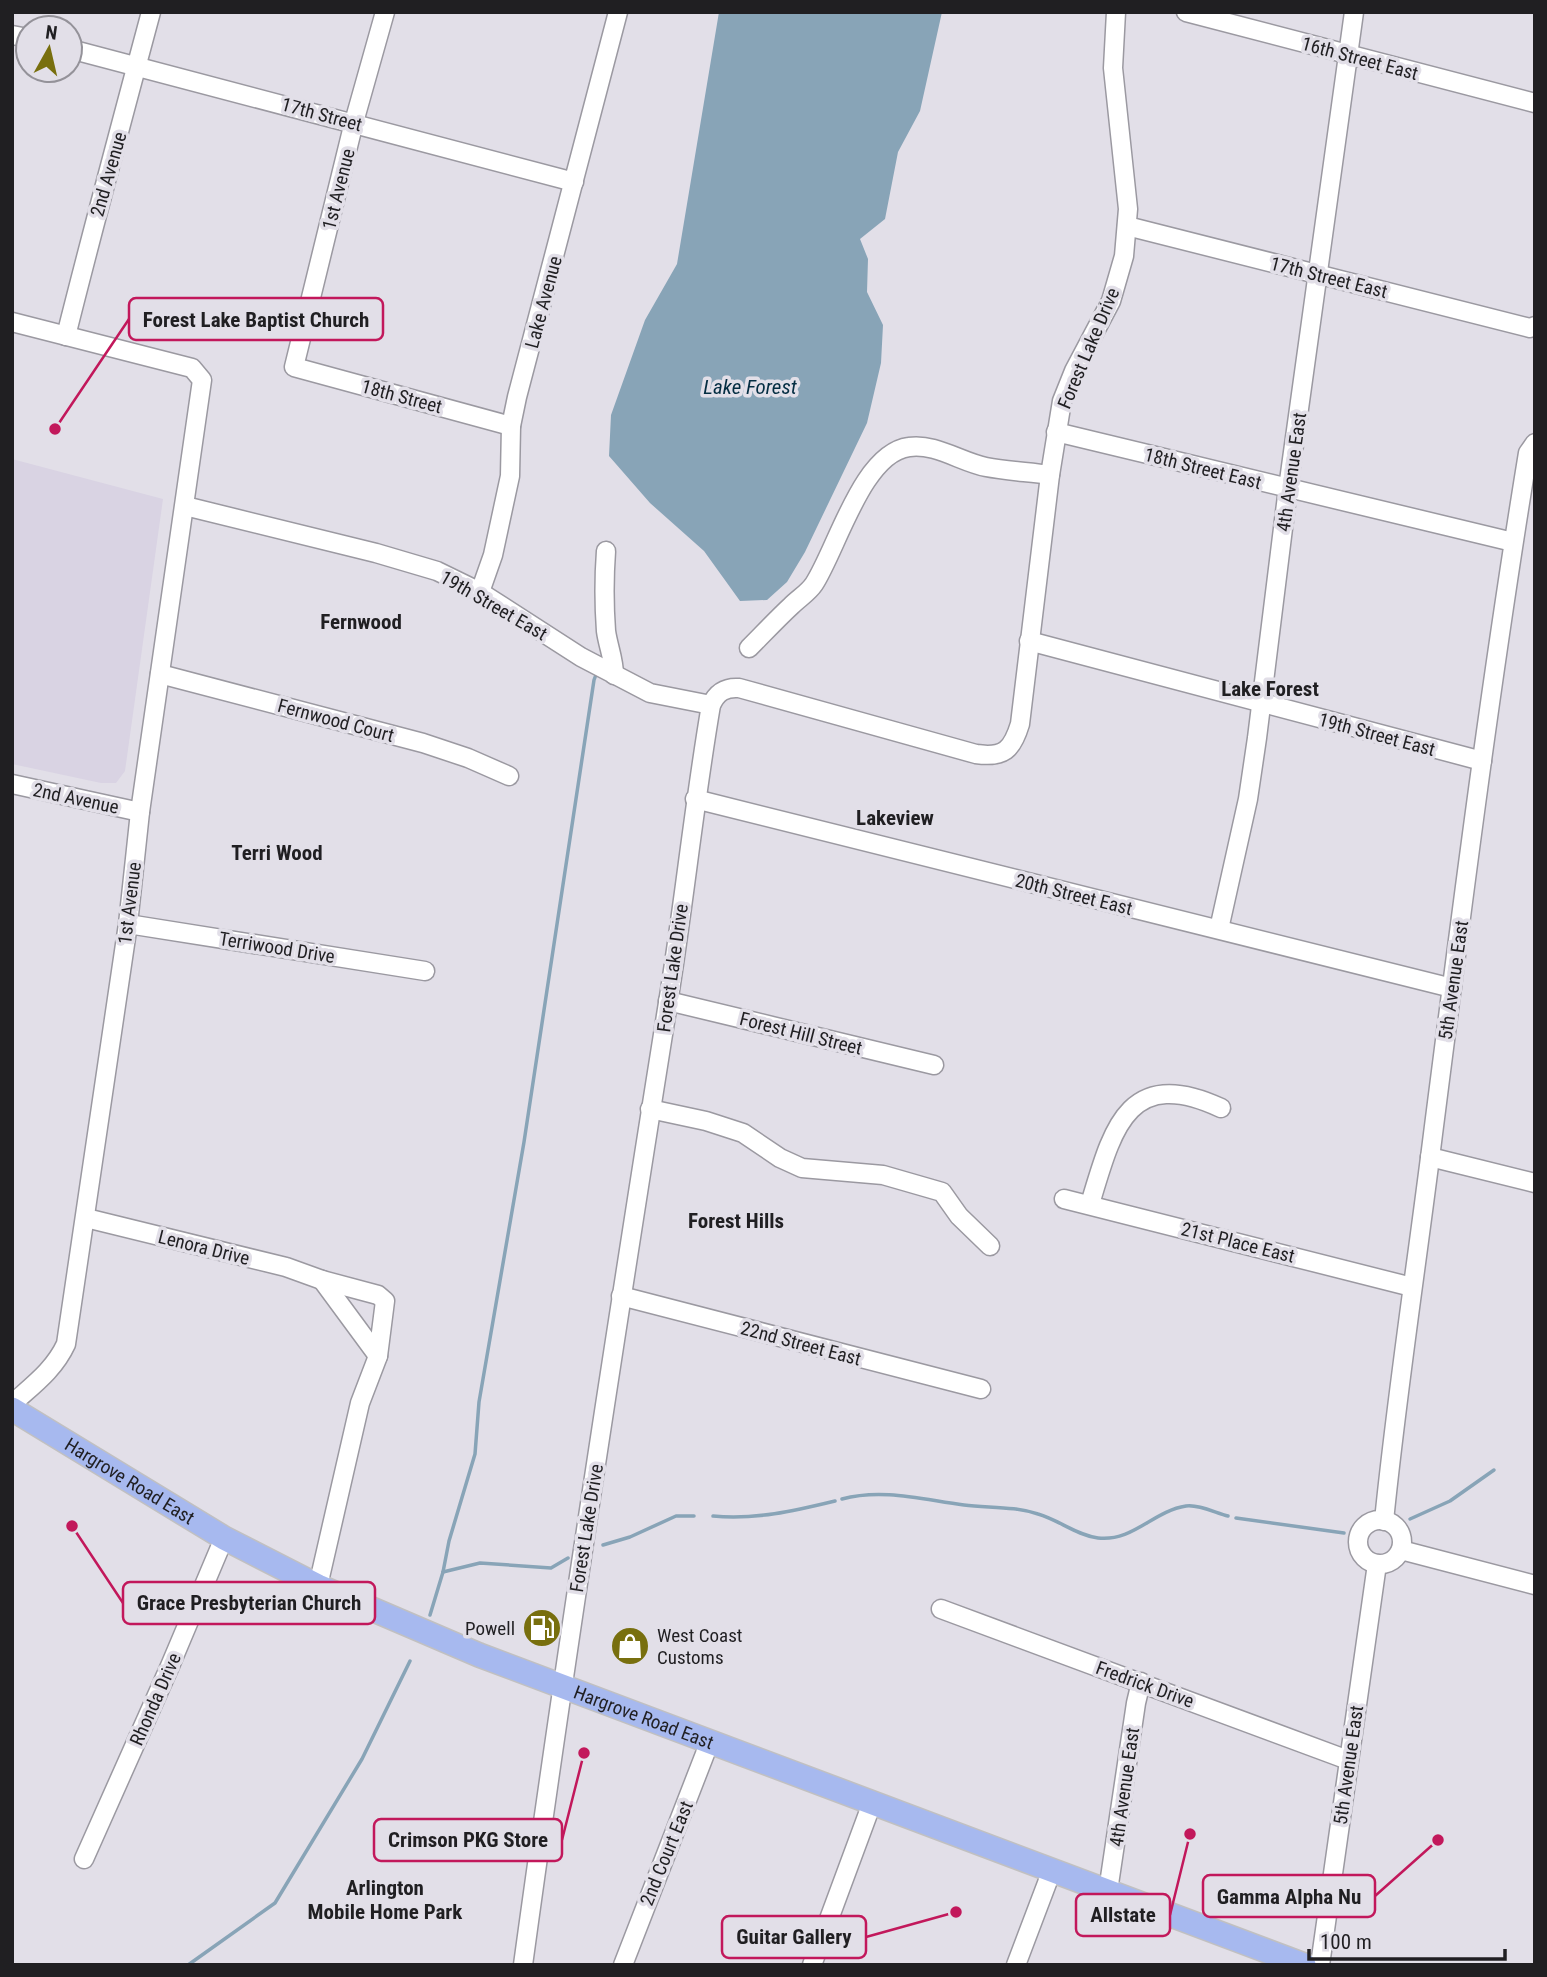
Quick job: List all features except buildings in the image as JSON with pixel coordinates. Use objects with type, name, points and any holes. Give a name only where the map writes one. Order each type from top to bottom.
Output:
[{"type":"main road","name":"Hargrove Road East","points":[[12,1406],[224,1538],[318,1587],[479,1655],[1304,1965]]},
{"type":"street","name":"2nd Avenue","points":[[66,336],[99,200],[151,12]]},
{"type":"street","name":"1st Avenue","points":[[294,367],[354,122],[385,12]]},
{"type":"street","name":"Lake Avenue","points":[[480,592],[493,555],[510,476],[511,426],[618,12]]},
{"type":"street","name":"Forest Lake Drive","points":[[523,1965],[562,1685],[711,705],[723,690],[740,688],[975,754],[989,756],[1003,753],[1015,742],[1020,724],[1050,475],[1062,401],[1074,371],[1111,301],[1124,256],[1127,193],[1113,68],[1116,12]]},
{"type":"street","name":"16th Street East","points":[[1186,12],[1535,103]]},
{"type":"street","name":"4th Avenue East","points":[[1219,929],[1248,799],[1354,12]]},
{"type":"street","name":"17th Street","points":[[84,52],[574,182]]},
{"type":"street","name":"17th Street East","points":[[1127,226],[1532,327]]},
{"type":"street","points":[[12,322],[66,336]]},
{"type":"street","name":"1st Avenue","points":[[12,1406],[47,1373],[59,1359],[66,1344],[128,923],[140,812],[202,380],[192,368],[66,336]]},
{"type":"street","name":"18th Street","points":[[294,367],[511,426]]},
{"type":"street","name":"18th Street East","points":[[1056,432],[1513,542]]},
{"type":"street","name":"5th Avenue East","points":[[1384,1521],[1400,1369],[1482,761],[1513,542],[1528,453],[1535,443]]},
{"type":"street","points":[[749,648],[815,583],[855,499],[881,461],[894,452],[909,447],[924,448],[984,467],[1050,475]]},
{"type":"street","name":"19th Street East","points":[[185,506],[422,566],[480,592],[581,656],[650,693],[711,705]]},
{"type":"street","points":[[606,551],[604,603],[614,675]]},
{"type":"street","name":"19th Street East","points":[[1029,641],[1482,761]]},
{"type":"street","name":"Fernwood Court","points":[[160,674],[423,743],[468,758],[509,776]]},
{"type":"street","name":"2nd Avenue","points":[[12,784],[140,812]]},
{"type":"street","name":"20th Street East","points":[[695,799],[1452,988]]},
{"type":"street","name":"Terriwood Drive","points":[[128,923],[425,971]]},
{"type":"street","name":"Forest Hill Street","points":[[668,1001],[934,1065]]},
{"type":"street","points":[[1090,1204],[1107,1147],[1121,1119],[1146,1099],[1161,1094],[1177,1094],[1197,1097],[1221,1108]]},
{"type":"street","points":[[650,1109],[706,1121],[743,1133],[780,1158],[802,1168],[883,1175],[942,1192],[959,1216],[990,1246]]},
{"type":"street","points":[[1430,1157],[1535,1183]]},
{"type":"street","name":"21st Place East","points":[[1064,1199],[1412,1287]]},
{"type":"street","name":"Lenora Drive","points":[[86,1217],[286,1267],[378,1295],[385,1301],[377,1356],[360,1403],[318,1587]]},
{"type":"street","points":[[322,1280],[377,1356]]},
{"type":"street","name":"22nd Street East","points":[[621,1296],[981,1390]]},
{"type":"street","points":[[1384,1521],[1396,1528],[1400,1535],[1401,1550],[1391,1561],[1377,1564],[1362,1556],[1357,1541],[1364,1526],[1370,1522],[1384,1521]]},
{"type":"street","name":"Rhonda Drive","points":[[84,1859],[224,1538]]},
{"type":"street","points":[[1401,1550],[1535,1585]]},
{"type":"street","name":"5th Avenue East","points":[[1320,1965],[1377,1564]]},
{"type":"street","name":"Fredrick Drive","points":[[941,1609],[1348,1760]]},
{"type":"street","name":"4th Avenue East","points":[[1108,1891],[1136,1703],[1142,1682]]},
{"type":"street","name":"2nd Court East","points":[[623,1965],[710,1741]]},
{"type":"street","points":[[812,1965],[872,1802]]},
{"type":"street","points":[[1016,1965],[1052,1870]]},
{"type":"shaded area","points":[[12,459],[163,499],[125,771],[116,783],[101,783],[12,764]]},
{"type":"water","name":"Lake Forest","points":[[719,12],[942,12],[920,111],[898,152],[885,219],[860,239],[868,259],[867,292],[883,325],[881,363],[867,423],[805,552],[787,582],[767,600],[740,601],[704,551],[650,503],[609,456],[611,415],[645,320],[677,264]]},
{"type":"waterway","points":[[430,1615],[475,1454],[479,1402],[524,1142],[597,672]]},
{"type":"waterway","points":[[1410,1519],[1450,1501],[1494,1470]]},
{"type":"waterway","points":[[842,1499],[888,1495],[1029,1511],[1082,1534],[1098,1538],[1122,1535],[1174,1509],[1186,1506],[1201,1507],[1228,1516]]},
{"type":"waterway","points":[[713,1516],[759,1516],[835,1501]]},
{"type":"waterway","points":[[603,1545],[630,1537],[676,1516],[694,1516]]},
{"type":"waterway","points":[[1236,1518],[1344,1533]]},
{"type":"waterway","points":[[443,1572],[480,1563],[551,1568],[568,1558]]},
{"type":"waterway","points":[[188,1965],[275,1903],[362,1759],[410,1661]]},
{"type":"place","name":"Forest Lake Baptist Church","points":[[55,429]]},
{"type":"place","name":"Grace Presbyterian Church","points":[[72,1526]]},
{"type":"place","name":"Powell","points":[[542,1628]]},
{"type":"place","name":"West Coast Customs","points":[[630,1646]]},
{"type":"place","name":"Crimson PKG Store","points":[[584,1753]]},
{"type":"place","name":"Allstate","points":[[1190,1834]]},
{"type":"place","name":"Gamma Alpha Nu","points":[[1438,1840]]},
{"type":"place","name":"Guitar Gallery","points":[[956,1912]]},
{"type":"district","name":"Fernwood","points":[[361,622]]},
{"type":"district","name":"Lake Forest","points":[[1270,689]]},
{"type":"district","name":"Lakeview","points":[[895,818]]},
{"type":"district","name":"Terri Wood","points":[[277,853]]},
{"type":"district","name":"Forest Hills","points":[[736,1221]]},
{"type":"district","name":"Arlington Mobile Home Park","points":[[385,1900]]}]
